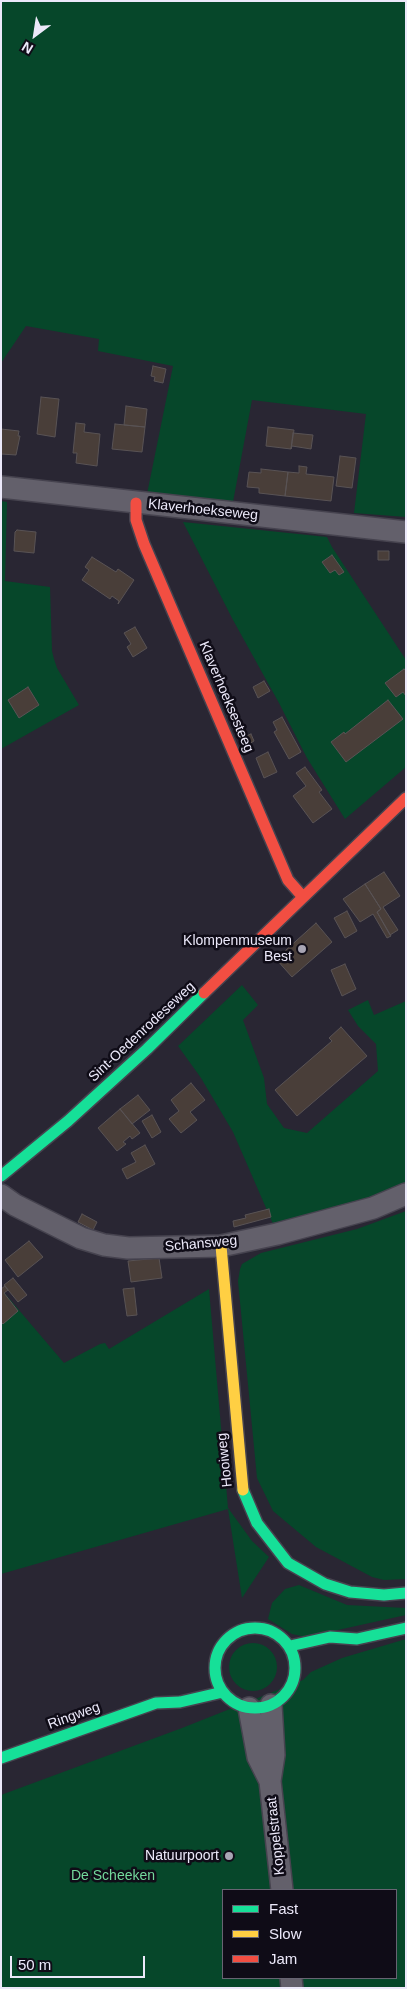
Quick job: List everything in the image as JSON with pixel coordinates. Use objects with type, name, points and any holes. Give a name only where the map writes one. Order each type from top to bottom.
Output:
[{"type":"street","name":"Klaverhoekseweg","points":[[1,487],[406,532]]},
{"type":"street","name":"Klaverhoeksesteeg","points":[[136,503],[136,520],[144,544],[288,880],[303,897]]},
{"type":"street","name":"Sint-Oedenrodeseweg","points":[[1,1176],[68,1121],[147,1050],[406,798]]},
{"type":"street","name":"Schansweg","points":[[1,1195],[15,1205],[81,1238],[104,1245],[128,1248],[221,1246],[277,1234],[373,1208],[406,1194]]},
{"type":"street","name":"Hooiweg","points":[[221,1246],[238,1457],[243,1492],[257,1523],[288,1563],[325,1584],[350,1592],[384,1595],[406,1593]]},
{"type":"street","points":[[260,1627],[282,1637],[290,1646],[299,1665],[286,1694],[271,1705],[249,1708],[234,1702],[223,1692],[211,1673],[220,1648],[227,1638],[236,1631],[260,1627]]},
{"type":"street","points":[[290,1646],[330,1637],[357,1639],[406,1628]]},
{"type":"street","points":[[342,1650],[357,1639]]},
{"type":"street","name":"Ringweg","points":[[1,1758],[156,1703],[180,1702],[223,1692]]},
{"type":"street","name":"Ringweg","points":[[156,1703],[168,1693]]},
{"type":"street","name":"Koppelstraat","points":[[271,1705],[274,1755],[270,1781],[282,1889]]},
{"type":"street","name":"Koppelstraat","points":[[249,1708],[258,1756],[270,1781]]},
{"type":"green space","points":[[1,1],[406,1],[406,517],[354,513],[366,414],[252,400],[233,502],[147,494],[173,366],[98,351],[99,339],[26,326],[1,363]]},
{"type":"green space","points":[[1,501],[7,502],[5,581],[50,587],[52,651],[57,668],[79,705],[1,749]]},
{"type":"green space","points":[[183,522],[327,537],[406,660],[406,767],[345,819],[307,758]]},
{"type":"green space","points":[[242,985],[258,1005],[243,1020],[264,1078],[267,1104],[284,1128],[307,1133],[378,1071],[376,1044],[358,1026],[348,1010],[368,1000],[374,1015],[406,1001],[406,1185],[380,1195],[273,1224],[233,1132],[201,1078],[178,1046]]},
{"type":"green space","points":[[406,1211],[406,1579],[384,1580],[372,1577],[316,1547],[273,1511],[257,1478],[238,1281],[242,1264],[261,1253],[357,1229]]},
{"type":"green space","points":[[1,1289],[64,1363],[100,1344],[105,1343],[109,1349],[209,1289],[228,1508],[252,1541],[269,1557],[242,1598],[228,1509],[1,1574]]},
{"type":"green space","points":[[299,1585],[347,1605],[406,1608],[406,1615],[306,1637],[292,1634],[268,1619],[272,1603],[285,1589]]},
{"type":"green space","name":"De Scheeken","points":[[406,1639],[406,1988],[1,1988],[1,1795],[182,1728],[303,1680],[311,1672],[342,1658]]},
{"type":"green space","points":[[253,1643],[262,1645],[270,1650],[275,1658],[277,1667],[275,1676],[270,1684],[262,1689],[253,1691],[244,1689],[236,1684],[231,1676],[229,1667],[231,1658],[236,1650],[244,1645]]},
{"type":"building","points":[[153,366],[166,369],[163,383],[154,381],[155,377],[151,376]]},
{"type":"building","points":[[41,397],[59,399],[55,437],[37,434]]},
{"type":"building","points":[[126,406],[147,409],[145,427],[124,425]]},
{"type":"building","points":[[76,423],[85,424],[84,432],[100,434],[97,466],[76,463],[77,453],[73,453]]},
{"type":"building","points":[[115,424],[145,427],[142,452],[112,449]]},
{"type":"building","points":[[268,427],[294,430],[291,449],[266,446]]},
{"type":"building","points":[[1,429],[19,431],[18,436],[20,436],[16,455],[1,454]]},
{"type":"building","points":[[293,433],[313,435],[311,449],[292,446],[291,449]]},
{"type":"building","points":[[340,456],[356,458],[352,488],[336,486]]},
{"type":"building","points":[[299,466],[307,467],[306,474],[334,477],[331,501],[285,496],[288,472],[299,473]]},
{"type":"building","points":[[261,469],[288,472],[285,496],[259,493],[259,488],[247,487],[249,472],[261,473]]},
{"type":"building","points":[[17,530],[36,532],[34,553],[14,551],[15,532]]},
{"type":"building","points":[[378,551],[389,551],[389,560],[378,560]]},
{"type":"building","points":[[332,555],[344,572],[339,575],[335,570],[330,573],[322,562]]},
{"type":"building","points":[[92,557],[116,572],[118,569],[134,580],[118,604],[119,601],[112,596],[110,599],[82,580],[89,570],[85,567]]},
{"type":"building","points":[[135,627],[147,648],[133,657],[127,647],[131,644],[124,633]]},
{"type":"building","points":[[404,669],[406,671],[406,696],[403,692],[396,697],[385,683]]},
{"type":"building","points":[[264,681],[270,691],[258,698],[253,687]]},
{"type":"building","points":[[28,687],[39,705],[19,718],[8,700]]},
{"type":"building","points":[[388,700],[403,719],[346,762],[331,742],[344,732],[345,734]]},
{"type":"building","points":[[282,717],[301,752],[289,759],[274,732],[277,730],[273,722]]},
{"type":"building","points":[[251,734],[254,741],[249,744],[246,736]]},
{"type":"building","points":[[268,752],[277,772],[264,778],[256,758]]},
{"type":"building","points":[[305,767],[322,790],[319,792],[332,809],[313,823],[293,796],[306,786],[296,773]]},
{"type":"building","points":[[384,872],[400,896],[383,907],[398,930],[390,935],[377,912],[381,909],[365,884]]},
{"type":"building","points":[[365,884],[381,909],[377,912],[391,936],[387,938],[373,914],[360,922],[343,899]]},
{"type":"building","points":[[347,911],[357,931],[345,938],[334,918]]},
{"type":"building","points":[[316,923],[332,942],[292,977],[276,959]]},
{"type":"building","points":[[345,964],[356,989],[342,996],[331,970]]},
{"type":"building","points":[[341,1027],[367,1056],[297,1116],[275,1090],[332,1041],[329,1038]]},
{"type":"building","points":[[191,1083],[205,1100],[190,1112],[197,1120],[181,1133],[169,1119],[179,1111],[171,1100]]},
{"type":"building","points":[[138,1095],[150,1110],[132,1124],[120,1109]]},
{"type":"building","points":[[120,1109],[140,1133],[132,1139],[130,1136],[123,1142],[126,1144],[117,1151],[98,1128]]},
{"type":"building","points":[[152,1115],[161,1132],[152,1138],[142,1121]]},
{"type":"building","points":[[145,1145],[155,1164],[127,1179],[122,1169],[136,1162],[131,1153]]},
{"type":"building","points":[[269,1209],[271,1217],[234,1227],[233,1221],[246,1218],[245,1215]]},
{"type":"building","points":[[82,1214],[97,1222],[93,1230],[78,1222]]},
{"type":"building","points":[[29,1241],[43,1257],[18,1277],[5,1260]]},
{"type":"building","points":[[159,1258],[162,1278],[131,1282],[128,1261]]},
{"type":"building","points":[[13,1278],[27,1295],[18,1302],[4,1285]]},
{"type":"building","points":[[5,1286],[8,1290],[4,1293],[18,1311],[3,1324],[1,1322],[1,1289]]},
{"type":"building","points":[[134,1288],[137,1315],[127,1316],[123,1289]]},
{"type":"traffic: fast","points":[[1,1176],[68,1121],[147,1049],[204,993]]},
{"type":"traffic: fast","points":[[243,1490],[257,1523],[288,1563],[325,1584],[350,1592],[384,1595],[406,1593]]},
{"type":"traffic: fast","points":[[255,1628],[270,1631],[283,1640],[292,1653],[295,1668],[292,1683],[283,1696],[270,1705],[255,1708],[240,1705],[227,1696],[218,1683],[215,1668],[218,1653],[227,1640],[240,1631],[255,1628]]},
{"type":"traffic: fast","points":[[290,1646],[330,1637],[357,1639],[406,1628]]},
{"type":"traffic: fast","points":[[1,1758],[156,1703],[180,1702],[223,1692]]},
{"type":"traffic: slow","points":[[221,1246],[243,1490]]},
{"type":"traffic: jam","points":[[136,503],[136,520],[144,544],[288,880],[303,897]]},
{"type":"traffic: jam","points":[[204,993],[406,798]]},
{"type":"place","name":"Klompenmuseum Best","points":[[302,949]]},
{"type":"place","name":"Natuurpoort","points":[[229,1856]]}]
